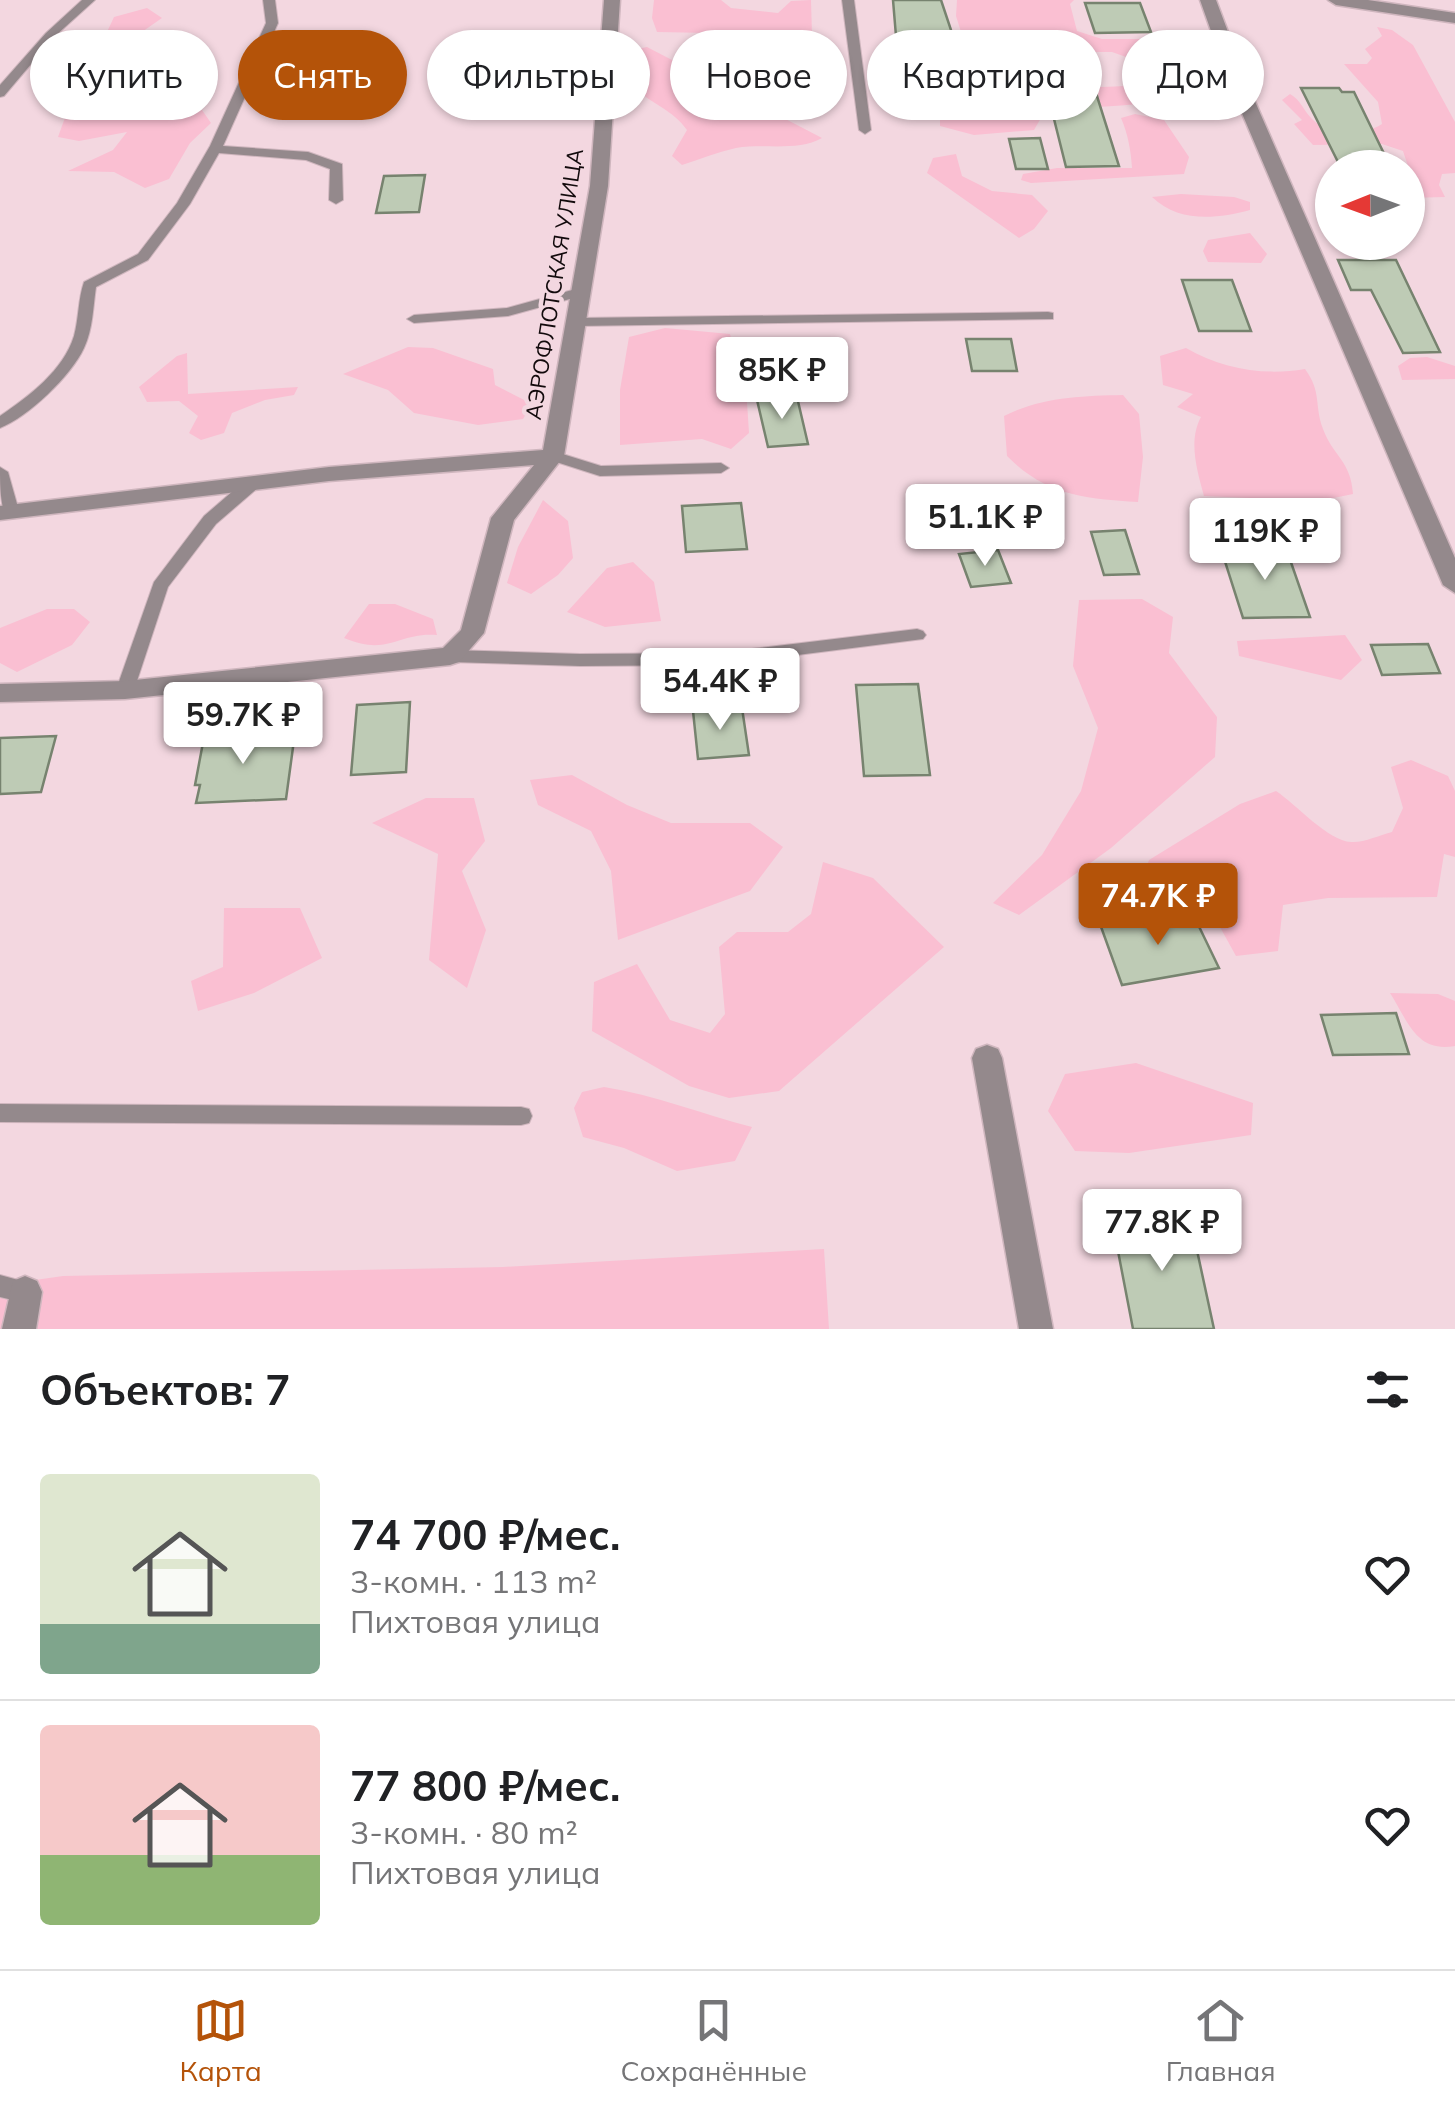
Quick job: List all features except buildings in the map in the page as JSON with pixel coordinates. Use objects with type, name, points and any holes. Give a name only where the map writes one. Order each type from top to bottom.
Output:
[{"type":"street","name":"АЭРОФЛОТСКАЯ УЛИЦА","points":[[553,456],[599,186],[612,0]]},
{"type":"street","points":[[1208,0],[1240,90],[1455,584]]},
{"type":"street","points":[[1336,0],[1453,20]]},
{"type":"street","points":[[6,512],[254,482],[553,456]]},
{"type":"street","points":[[0,693],[125,690],[450,656],[472,633],[504,518],[553,456]]},
{"type":"street","points":[[988,1058],[1036,1329]]},
{"type":"street","points":[[13,1289],[19,1329]]},
{"type":"lane","points":[[0,94],[50,35],[89,0]]},
{"type":"lane","points":[[0,423],[16,413],[72,356],[84,322],[89,286],[109,271],[141,260],[186,201],[216,149],[272,23],[269,0]]},
{"type":"lane","points":[[848,0],[865,130]]},
{"type":"lane","points":[[0,69],[17,71]]},
{"type":"lane","points":[[216,149],[308,156],[338,168],[336,200]]},
{"type":"lane","points":[[414,319],[508,312],[582,291]]},
{"type":"lane","points":[[577,322],[1048,316]]},
{"type":"lane","points":[[553,456],[600,472],[721,468]]},
{"type":"lane","points":[[0,472],[6,512]]},
{"type":"lane","points":[[125,690],[160,586],[210,520],[254,482]]},
{"type":"lane","points":[[450,656],[719,659],[917,635]]},
{"type":"lane","points":[[0,1113],[520,1116]]},
{"type":"shaded area","points":[[654,0],[721,0],[731,8],[778,13],[791,1],[811,0],[812,30],[657,32],[652,18]]},
{"type":"shaded area","points":[[957,0],[1074,0],[1070,4],[1077,30],[960,30]]},
{"type":"shaded area","points":[[147,8],[162,18],[145,30],[108,30],[114,17]]},
{"type":"shaded area","points":[[1377,27],[1392,30],[1413,45],[1455,122],[1455,173],[1442,174],[1439,185],[1445,197],[1425,198],[1425,150],[1400,150],[1382,144],[1313,145],[1294,124],[1302,120],[1282,100],[1290,94],[1312,119],[1328,130],[1356,133],[1382,124],[1378,102],[1344,64],[1367,64],[1372,58],[1365,49],[1382,36]]},
{"type":"shaded area","points":[[1102,39],[1122,39],[1122,56],[1102,52]]},
{"type":"shaded area","points":[[650,49],[670,59],[670,113],[650,99]]},
{"type":"shaded area","points":[[1122,86],[1122,105],[1102,107],[1102,87]]},
{"type":"shaded area","points":[[1121,118],[1164,120],[1189,157],[1184,174],[1031,183],[1021,180],[1023,174],[1057,168],[1132,168]]},
{"type":"shaded area","points":[[64,120],[211,123],[190,143],[169,179],[145,188],[114,172],[68,171],[113,150],[127,132],[79,141],[58,137]]},
{"type":"shaded area","points":[[678,120],[787,120],[822,138],[802,145],[736,148],[682,165],[672,156],[687,130]]},
{"type":"shaded area","points":[[940,120],[1040,120],[1034,130],[974,135],[940,126]]},
{"type":"shaded area","points":[[956,154],[962,176],[992,191],[1032,195],[1048,211],[1034,229],[1019,238],[927,173],[933,158]]},
{"type":"shaded area","points":[[1152,197],[1234,197],[1250,202],[1250,210],[1198,217],[1174,211]]},
{"type":"shaded area","points":[[1250,233],[1267,254],[1261,263],[1208,262],[1203,251],[1208,240]]},
{"type":"shaded area","points":[[665,328],[730,334],[747,402],[749,433],[731,449],[702,439],[620,445],[620,390],[629,337]]},
{"type":"shaded area","points":[[408,347],[433,348],[493,369],[495,385],[532,404],[523,419],[478,425],[414,413],[388,390],[343,374]]},
{"type":"shaded area","points":[[1186,348],[1244,369],[1305,369],[1314,385],[1323,429],[1349,474],[1353,494],[1319,501],[1204,496],[1194,446],[1201,417],[1177,407],[1193,394],[1163,385],[1160,356]]},
{"type":"shaded area","points":[[187,353],[188,394],[298,387],[294,395],[265,400],[232,413],[224,433],[201,440],[189,433],[198,416],[179,401],[147,402],[139,387],[177,356]]},
{"type":"shaded area","points":[[1427,357],[1455,366],[1455,379],[1402,380],[1398,366],[1410,358]]},
{"type":"shaded area","points":[[1123,395],[1139,414],[1143,457],[1138,502],[1100,499],[1052,487],[1007,456],[1004,416],[1047,401]]},
{"type":"shaded area","points":[[543,500],[568,521],[573,558],[558,575],[531,594],[507,583],[518,547]]},
{"type":"shaded area","points":[[633,562],[654,582],[661,621],[605,627],[567,612],[607,568]]},
{"type":"shaded area","points":[[1142,599],[1173,617],[1169,653],[1217,717],[1215,757],[1111,848],[1019,915],[993,903],[1042,855],[1081,791],[1098,728],[1073,666],[1079,600]]},
{"type":"shaded area","points":[[369,604],[395,604],[433,619],[437,635],[383,645],[344,638]]},
{"type":"shaded area","points":[[47,609],[74,609],[90,622],[72,645],[17,672],[0,663],[0,628]]},
{"type":"shaded area","points":[[1345,635],[1362,660],[1341,680],[1239,656],[1237,641]]},
{"type":"shaded area","points":[[1411,760],[1448,776],[1455,791],[1455,857],[1444,854],[1437,897],[1328,898],[1283,905],[1278,951],[1236,956],[1205,900],[1134,902],[1149,860],[1240,804],[1276,791],[1342,840],[1361,841],[1392,832],[1403,808],[1391,767]]},
{"type":"shaded area","points":[[572,775],[671,823],[750,823],[783,847],[750,891],[618,940],[611,871],[591,831],[538,805],[530,780]]},
{"type":"shaded area","points":[[426,798],[474,798],[485,841],[462,871],[486,930],[467,988],[429,960],[438,854],[372,823]]},
{"type":"shaded area","points":[[823,862],[873,878],[944,947],[779,1091],[729,1098],[689,1086],[592,1031],[594,982],[637,964],[670,1020],[710,1033],[725,1014],[719,947],[737,932],[788,932],[811,914]]},
{"type":"shaded area","points":[[224,908],[300,908],[322,958],[254,993],[198,1011],[191,981],[223,967]]},
{"type":"shaded area","points":[[1390,993],[1438,994],[1455,1001],[1455,1046],[1431,1045],[1422,1040]]},
{"type":"shaded area","points":[[1136,1063],[1253,1103],[1251,1135],[1129,1153],[1075,1151],[1048,1111],[1065,1074]]},
{"type":"shaded area","points":[[604,1087],[752,1127],[735,1161],[677,1171],[624,1148],[583,1137],[574,1108],[582,1092]]},
{"type":"shaded area","points":[[824,1249],[829,1329],[0,1329],[0,1285],[63,1276],[503,1267]]}]
